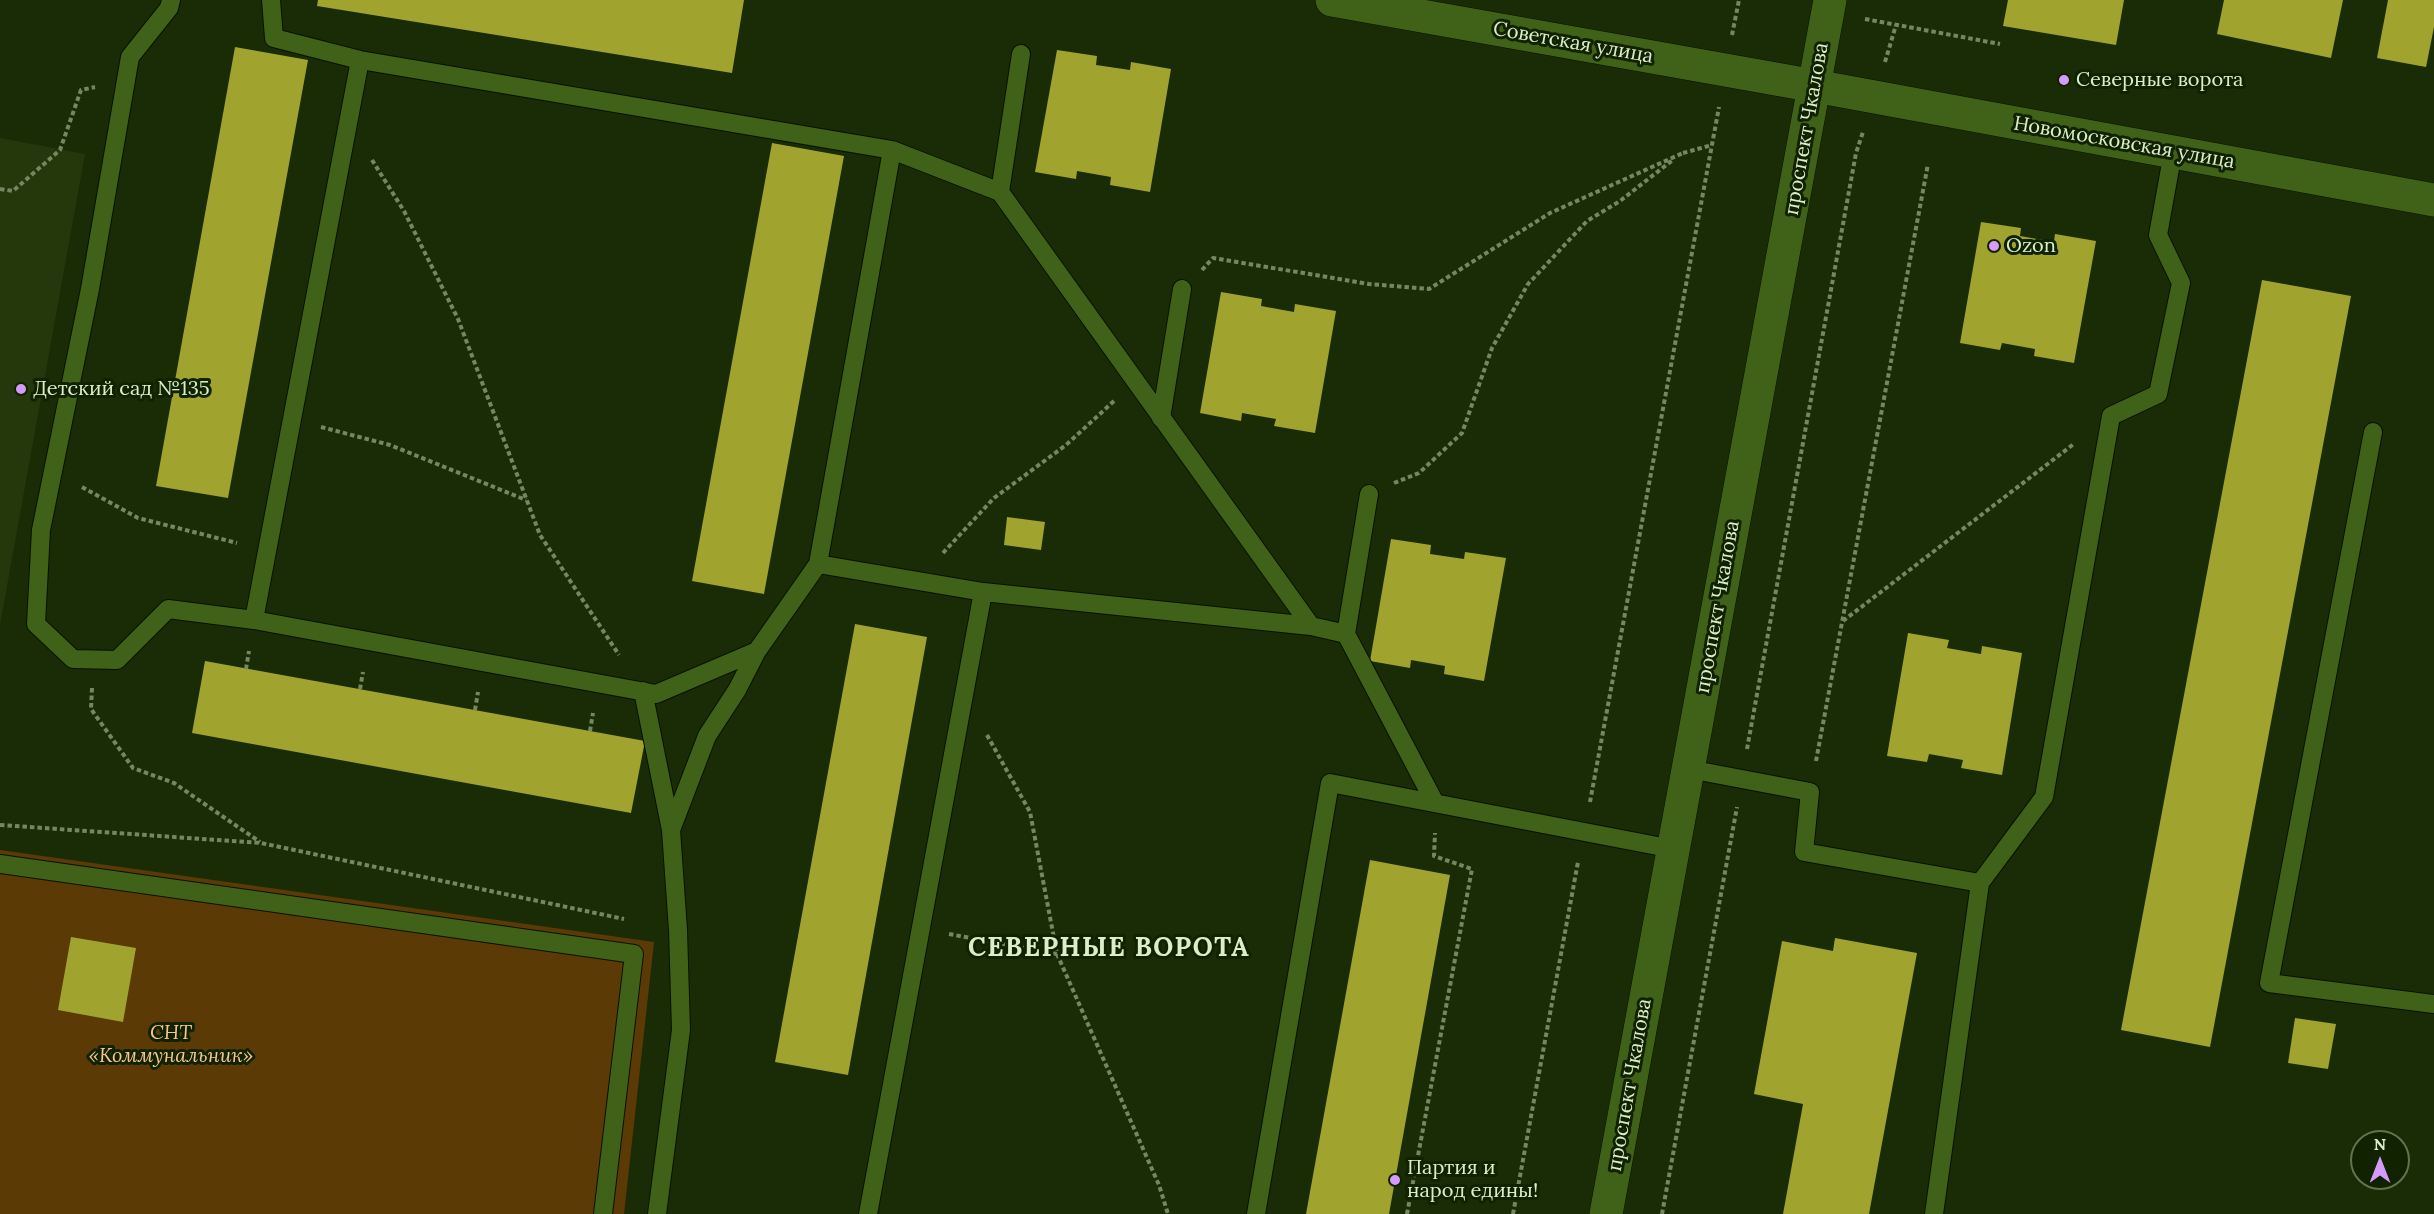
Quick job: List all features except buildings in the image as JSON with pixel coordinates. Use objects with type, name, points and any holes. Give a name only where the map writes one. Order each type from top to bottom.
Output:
[{"type":"main road","name":"Советская улица","points":[[1332,0],[1444,10],[1726,71],[1815,86]]},
{"type":"main road","name":"проспект Чкалова","points":[[1606,1214],[1829,6]]},
{"type":"main road","name":"Новомосковская улица","points":[[1815,86],[2434,200]]},
{"type":"lane","points":[[171,0],[170,8],[130,57],[90,289],[41,530],[36,624],[73,659],[117,660],[168,609],[254,620],[656,694],[757,651]]},
{"type":"lane","points":[[271,0],[274,38],[360,60],[892,150],[1000,192],[1311,626]]},
{"type":"lane","points":[[1000,192],[1021,54]]},
{"type":"lane","points":[[254,620],[360,60]]},
{"type":"lane","points":[[671,830],[707,736],[737,690],[757,651],[818,564],[892,150]]},
{"type":"lane","points":[[1934,1214],[1980,884],[2044,797],[2111,416],[2158,394],[2181,283],[2158,235],[2173,152]]},
{"type":"lane","points":[[1161,418],[1182,289]]},
{"type":"lane","points":[[2373,432],[2269,983],[2434,1004]]},
{"type":"lane","points":[[1369,494],[1346,634],[1435,803]]},
{"type":"lane","points":[[818,564],[983,592],[1311,626],[1346,634]]},
{"type":"lane","points":[[868,1214],[983,592]]},
{"type":"lane","points":[[643,691],[671,830],[678,930],[681,1030],[657,1214]]},
{"type":"lane","points":[[1689,768],[1810,792],[1804,852],[1980,884]]},
{"type":"lane","points":[[1256,1214],[1330,783],[1673,849]]},
{"type":"lane","points":[[0,864],[634,954],[603,1214]]},
{"type":"path","points":[[1829,6],[1896,25],[2000,44]]},
{"type":"path","points":[[1662,1214],[1856,153],[1896,25]]},
{"type":"path","points":[[1513,1214],[1726,71]]},
{"type":"path","points":[[0,189],[13,191],[60,150],[81,90],[100,86]]},
{"type":"path","points":[[348,122],[404,212],[458,319],[540,535],[643,691]]},
{"type":"path","points":[[1182,289],[1213,258],[1369,284],[1429,289],[1550,213],[1683,153],[1712,145]]},
{"type":"path","points":[[1369,494],[1419,473],[1462,432],[1492,348],[1528,284],[1587,221],[1620,201],[1683,153]]},
{"type":"path","points":[[1810,792],[1928,164]]},
{"type":"path","points":[[942,554],[994,498],[1066,445],[1135,381]]},
{"type":"path","points":[[1842,622],[2111,416]]},
{"type":"path","points":[[292,420],[390,445],[526,500]]},
{"type":"path","points":[[53,471],[138,518],[267,551]]},
{"type":"path","points":[[93,660],[92,709],[134,768],[174,783],[261,843]]},
{"type":"path","points":[[964,694],[1030,812],[1057,954],[1159,1185],[1168,1214]]},
{"type":"path","points":[[1407,1214],[1472,868],[1434,856],[1435,803]]},
{"type":"path","points":[[0,825],[261,843],[678,930]]},
{"type":"path","points":[[921,929],[1057,954]]},
{"type":"shaded area","name":"Детский сад №135","points":[[0,138],[85,154],[0,625]]},
{"type":"green space","name":"СНТ «Коммунальник»","points":[[0,850],[654,942],[624,1214],[0,1214]]},
{"type":"place","name":"Северные ворота","points":[[2064,80]]},
{"type":"place","name":"Ozon","points":[[1994,246]]},
{"type":"place","name":"Детский сад №135","points":[[21,389]]},
{"type":"place","name":"Партия и народ едины!","points":[[1395,1180]]},
{"type":"district","name":"СЕВЕРНЫЕ ВОРОТА","points":[[1109,949]]}]
